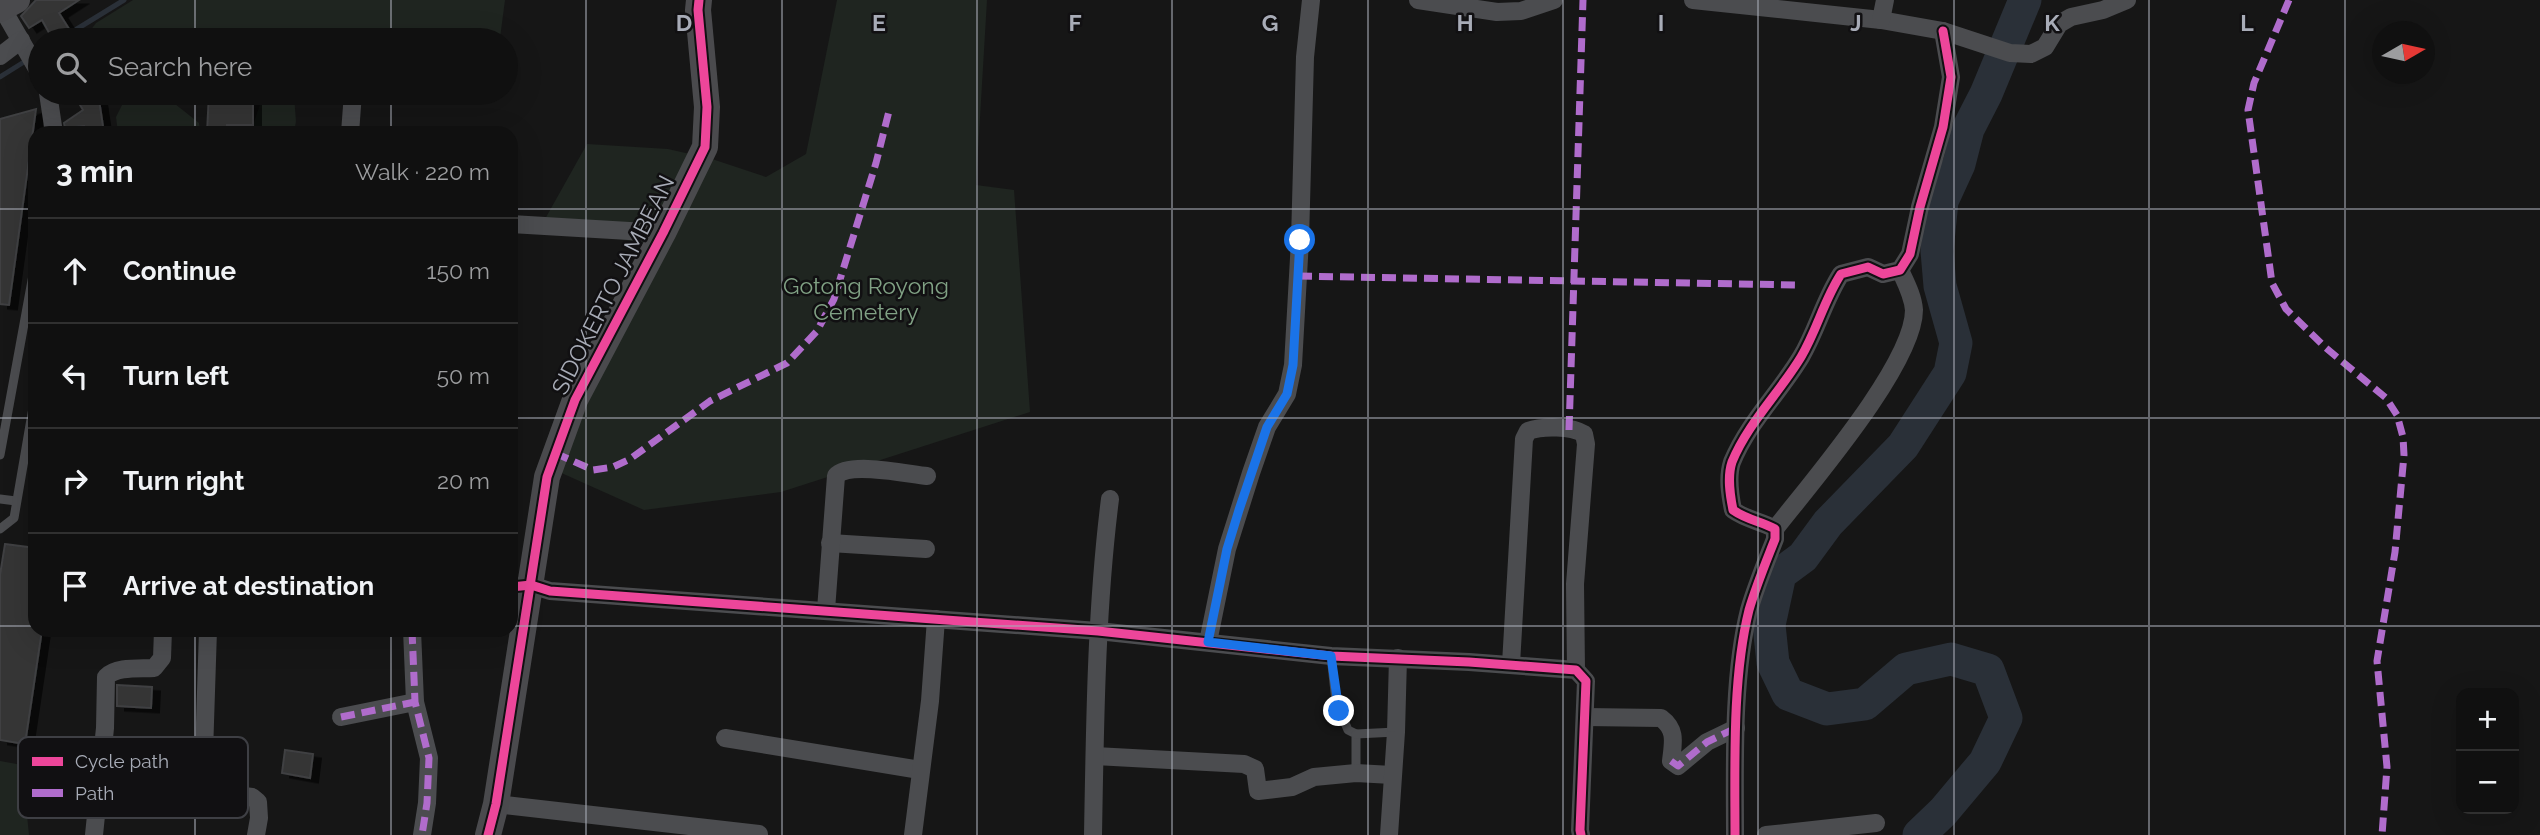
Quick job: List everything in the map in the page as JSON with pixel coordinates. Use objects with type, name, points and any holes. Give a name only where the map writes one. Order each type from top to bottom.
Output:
[{"type":"street","name":"SIDOKERTO JAMBEAN","points":[[518,612],[521,586],[547,477],[575,400],[705,147],[707,107],[699,0]]},
{"type":"street","points":[[1208,642],[1227,549],[1267,427],[1287,394],[1293,365],[1305,57],[1311,0]]},
{"type":"street","points":[[1418,0],[1497,12],[1521,11],[1554,0]]},
{"type":"street","points":[[1693,0],[1881,20],[1944,31],[2010,53],[2031,54],[2045,47],[2059,24],[2071,17],[2103,10],[2127,0]]},
{"type":"street","points":[[1881,20],[1885,0]]},
{"type":"street","points":[[5,4],[28,51]]},
{"type":"street","points":[[1775,529],[1761,521],[1746,519],[1734,510],[1729,492],[1731,464],[1744,439],[1801,358],[1818,326],[1829,293],[1841,274],[1868,267],[1883,274],[1900,270],[1910,254],[1920,207],[1943,127],[1951,78],[1944,31]]},
{"type":"street","points":[[0,56],[28,57]]},
{"type":"street","points":[[50,105],[53,126]]},
{"type":"street","points":[[350,126],[352,105]]},
{"type":"street","points":[[518,224],[663,233]]},
{"type":"street","points":[[1735,835],[1736,728],[1749,610],[1775,539],[1775,529],[1854,428],[1908,341],[1914,311],[1911,294],[1900,270]]},
{"type":"street","points":[[1511,664],[1524,439],[1528,431],[1535,429],[1578,430],[1584,434],[1586,444],[1575,584],[1576,670],[1586,681],[1581,835]]},
{"type":"street","points":[[826,610],[836,476],[839,472],[863,469],[926,476]]},
{"type":"street","points":[[1093,835],[1098,631],[1110,499]]},
{"type":"street","points":[[831,543],[926,549]]},
{"type":"street","points":[[521,586],[550,591],[1098,631],[1331,656],[1511,664],[1576,670]]},
{"type":"street","points":[[913,835],[930,701],[936,619]]},
{"type":"street","points":[[104,737],[106,677],[118,670],[154,668],[162,658],[163,637]]},
{"type":"street","points":[[205,737],[208,637]]},
{"type":"street","points":[[412,637],[415,702],[429,758],[422,835]]},
{"type":"street","name":"SIDOKERTO JAMBEAN","points":[[488,835],[496,804],[515,637]]},
{"type":"street","points":[[1389,835],[1398,658]]},
{"type":"street","points":[[341,717],[415,702]]},
{"type":"street","points":[[1585,717],[1661,718],[1670,725],[1674,736],[1671,761],[1678,766],[1707,742],[1736,728]]},
{"type":"street","points":[[725,738],[920,770]]},
{"type":"street","points":[[1095,756],[1244,764],[1255,769],[1258,791],[1292,787],[1314,777],[1356,773],[1392,775]]},
{"type":"street","points":[[248,796],[258,802],[260,818],[256,835]]},
{"type":"street","points":[[496,804],[759,834]]},
{"type":"street","points":[[1766,835],[1876,823]]},
{"type":"lane","points":[[0,455],[28,302]]},
{"type":"lane","points":[[0,529],[14,518],[28,435]]},
{"type":"lane","points":[[0,499],[16,501]]},
{"type":"lane","points":[[0,516],[14,518]]},
{"type":"lane","points":[[1331,656],[1339,711],[1348,730],[1356,733],[1396,732]]},
{"type":"lane","points":[[1356,733],[1356,773]]},
{"type":"green space","points":[[133,0],[505,0],[501,28],[92,28]]},
{"type":"green space","name":"Gotong Royong Cemetery","points":[[837,0],[987,0],[976,185],[1014,190],[1030,412],[781,492],[644,510],[557,471],[580,409],[669,246],[540,228],[587,144],[668,149],[712,159],[766,177],[806,154]]},
{"type":"green space","points":[[122,105],[176,105],[199,126],[117,126],[116,117]]},
{"type":"green space","points":[[260,105],[295,105],[295,126],[253,125]]},
{"type":"green space","points":[[0,761],[18,764],[18,818],[27,818],[29,835],[0,835]]},
{"type":"building","points":[[36,0],[79,0],[59,13],[68,28],[46,28],[42,20],[29,28],[21,16]]},
{"type":"building","points":[[80,105],[100,105],[103,126],[65,126],[64,123],[83,110]]},
{"type":"building","points":[[208,105],[253,105],[253,125],[207,126]]},
{"type":"building","points":[[36,109],[34,126],[28,126],[28,167],[9,305],[0,304],[0,119]]},
{"type":"building","points":[[5,544],[28,547],[28,637],[41,637],[26,737],[18,737],[18,743],[0,740],[0,575]]},
{"type":"building","points":[[117,685],[152,687],[151,708],[117,706]]},
{"type":"building","points":[[285,750],[313,754],[310,778],[282,773]]},
{"type":"waterway","points":[[78,28],[124,0]]},
{"type":"waterway","points":[[1919,835],[1943,812],[1985,762],[2006,718],[1988,670],[1951,659],[1906,669],[1865,704],[1827,709],[1788,694],[1773,663],[1769,625],[1780,574],[1803,557],[1828,523],[1903,446],[1950,373],[1956,343],[1940,286],[1937,251],[1942,201],[1959,164],[1968,129],[1986,94],[2025,0]]},
{"type":"waterway","points":[[0,77],[28,60]]},
{"type":"marked path","points":[[1569,430],[1583,0]]},
{"type":"marked path","points":[[2289,0],[2254,83],[2248,110],[2272,283],[2286,309],[2326,348],[2386,398],[2397,415],[2403,437],[2404,455],[2395,552],[2377,661],[2387,767],[2382,835]]},
{"type":"marked path","points":[[555,453],[593,470],[613,467],[630,459],[710,401],[787,363],[817,331],[834,299],[876,163],[890,107]]},
{"type":"marked path","points":[[1298,276],[1797,285]]},
{"type":"marked path","points":[[412,637],[415,702],[429,758],[422,835]]},
{"type":"marked path","points":[[341,717],[415,702]]},
{"type":"marked path","points":[[1671,761],[1678,766],[1707,742],[1736,728]]},
{"type":"cycle path","points":[[488,835],[496,804],[547,477],[575,400],[705,147],[707,107],[699,0]]},
{"type":"cycle path","points":[[1735,835],[1736,722],[1740,664],[1749,610],[1775,539],[1775,529],[1733,510],[1730,468],[1755,421],[1801,357],[1841,274],[1868,267],[1883,274],[1900,270],[1910,254],[1920,207],[1943,127],[1951,77],[1943,31]]},
{"type":"cycle path","points":[[518,586],[531,585],[550,591],[1098,631],[1331,656],[1576,670],[1586,681],[1581,835]]},
{"type":"route","points":[[1300,240],[1293,365],[1287,394],[1267,427],[1239,510],[1227,549],[1208,642],[1331,656],[1339,711]]}]
